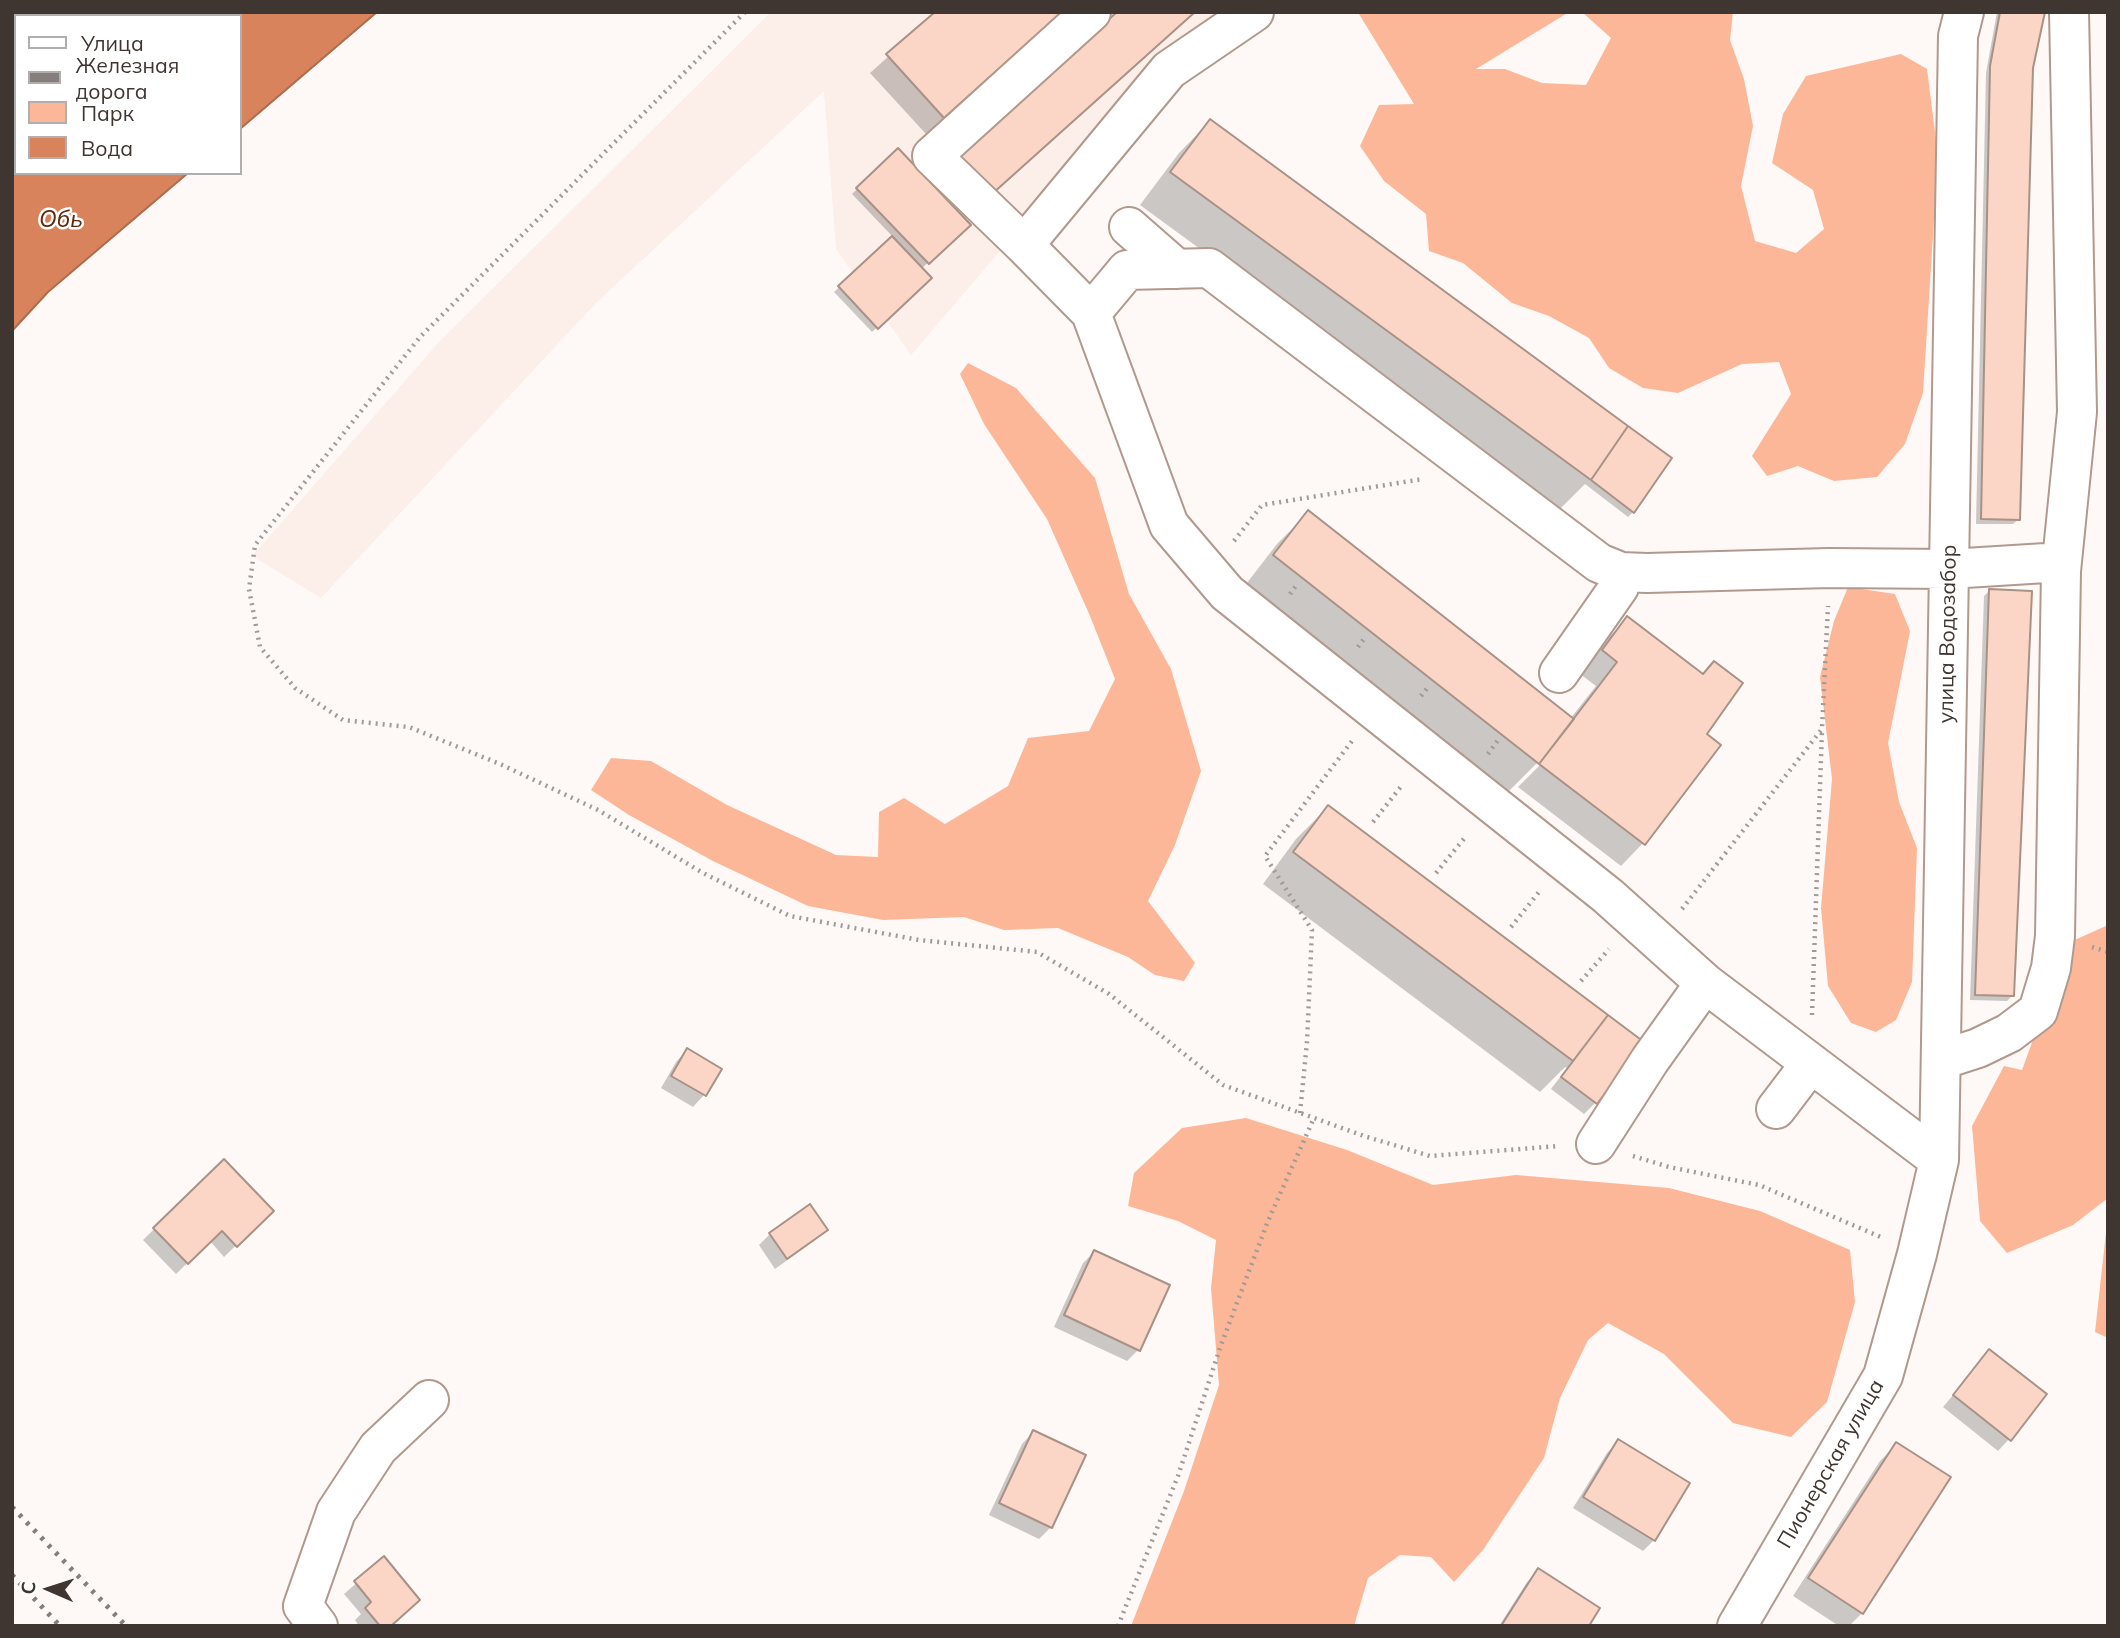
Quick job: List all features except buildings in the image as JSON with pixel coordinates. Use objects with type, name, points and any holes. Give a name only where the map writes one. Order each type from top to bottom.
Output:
[{"type":"street","points":[[1091,12],[932,156],[1091,313],[1169,525],[1227,593],[1608,896],[1705,983],[1939,1160]]},
{"type":"street","points":[[1024,245],[1169,70],[1254,12]]},
{"type":"street","name":"улица Водозабор","points":[[1917,1254],[1939,1160],[1958,36],[1964,12]]},
{"type":"street","points":[[1941,1060],[1978,1048],[2009,1032],[2038,1011],[2051,968],[2055,936],[2062,562],[2077,412],[2068,12]]},
{"type":"street","points":[[1129,227],[1177,269]]},
{"type":"street","points":[[1091,313],[1127,270],[1209,268],[1599,563],[1621,572],[1949,569],[2062,562]]},
{"type":"street","points":[[1559,673],[1619,587],[1621,572]]},
{"type":"street","points":[[1596,1144],[1650,1060],[1705,983]]},
{"type":"street","points":[[1776,1109],[1811,1063]]},
{"type":"street","name":"Пионерская улица","points":[[1737,1626],[1883,1376],[1917,1254]]},
{"type":"street","points":[[318,1626],[303,1606],[336,1512],[378,1448],[429,1400]]},
{"type":"path","points":[[745,12],[420,337],[255,545],[249,589],[260,647],[295,688],[343,720],[410,727],[500,764],[598,810],[703,873],[790,916],[919,940],[1037,952],[1110,994],[1223,1085],[1314,1118],[1430,1156],[1596,1144],[1669,1167],[1759,1185],[1917,1254]]},
{"type":"path","points":[[1209,572],[1262,505],[1462,472],[1468,464]]},
{"type":"path","points":[[1811,1063],[1829,568]]},
{"type":"path","points":[[1300,1113],[1307,1042],[1312,930],[1265,856],[1375,710]]},
{"type":"path","points":[[1658,941],[1822,729]]},
{"type":"path","points":[[1373,822],[1427,753]]},
{"type":"path","points":[[1436,873],[1492,804]]},
{"type":"path","points":[[1118,1626],[1178,1476],[1221,1345],[1268,1221],[1314,1118]]},
{"type":"shaded area","points":[[771,12],[1228,12],[1169,54],[911,355],[836,249],[824,91],[597,302],[321,598],[252,556],[439,342]]},
{"type":"green space","points":[[1569,12],[1476,69],[1505,69],[1542,83],[1586,85],[1611,38],[1582,12],[1733,12],[1730,40],[1744,79],[1753,126],[1741,186],[1755,241],[1796,253],[1824,229],[1813,190],[1772,163],[1783,114],[1806,76],[1901,54],[1927,69],[1938,156],[1923,393],[1905,444],[1877,477],[1834,481],[1798,466],[1767,476],[1752,456],[1791,394],[1779,362],[1742,364],[1678,393],[1643,388],[1609,368],[1589,338],[1549,316],[1512,303],[1463,263],[1429,251],[1426,214],[1384,181],[1360,146],[1379,105],[1414,104],[1359,14]]},
{"type":"green space","points":[[968,363],[1016,388],[1095,478],[1129,594],[1171,669],[1201,771],[1175,845],[1148,901],[1195,963],[1184,981],[1155,975],[1128,957],[1058,928],[1004,930],[964,917],[883,920],[808,906],[713,861],[629,815],[591,790],[611,758],[651,761],[727,805],[836,855],[878,857],[879,812],[904,798],[945,824],[1008,786],[1028,738],[1089,731],[1115,679],[1047,519],[984,424],[960,374]]},
{"type":"green space","points":[[1848,587],[1895,594],[1910,631],[1888,743],[1899,802],[1917,848],[1912,982],[1896,1020],[1876,1032],[1851,1023],[1828,986],[1821,908],[1832,779],[1820,677],[1834,621]]},
{"type":"green space","points":[[2108,925],[2108,1198],[2073,1225],[2007,1253],[1980,1221],[1972,1126],[2004,1066],[2022,1070],[2068,943]]},
{"type":"green space","points":[[1246,1118],[1347,1150],[1433,1185],[1516,1175],[1669,1188],[1760,1211],[1850,1250],[1855,1302],[1827,1402],[1791,1437],[1733,1423],[1664,1354],[1608,1323],[1588,1340],[1560,1398],[1544,1458],[1483,1550],[1454,1582],[1431,1557],[1400,1555],[1368,1578],[1354,1626],[1131,1626],[1184,1491],[1219,1385],[1211,1288],[1216,1240],[1178,1221],[1128,1206],[1134,1173],[1182,1128]]},
{"type":"green space","points":[[2108,1214],[2108,1338],[2095,1332]]},
{"type":"water","name":"Обь","points":[[12,12],[377,12],[242,127],[242,14],[14,14],[14,175],[186,175],[48,292],[12,331]]},
{"type":"railway","points":[[12,1507],[126,1626]]},
{"type":"railway","points":[[12,1575],[60,1626]]}]
